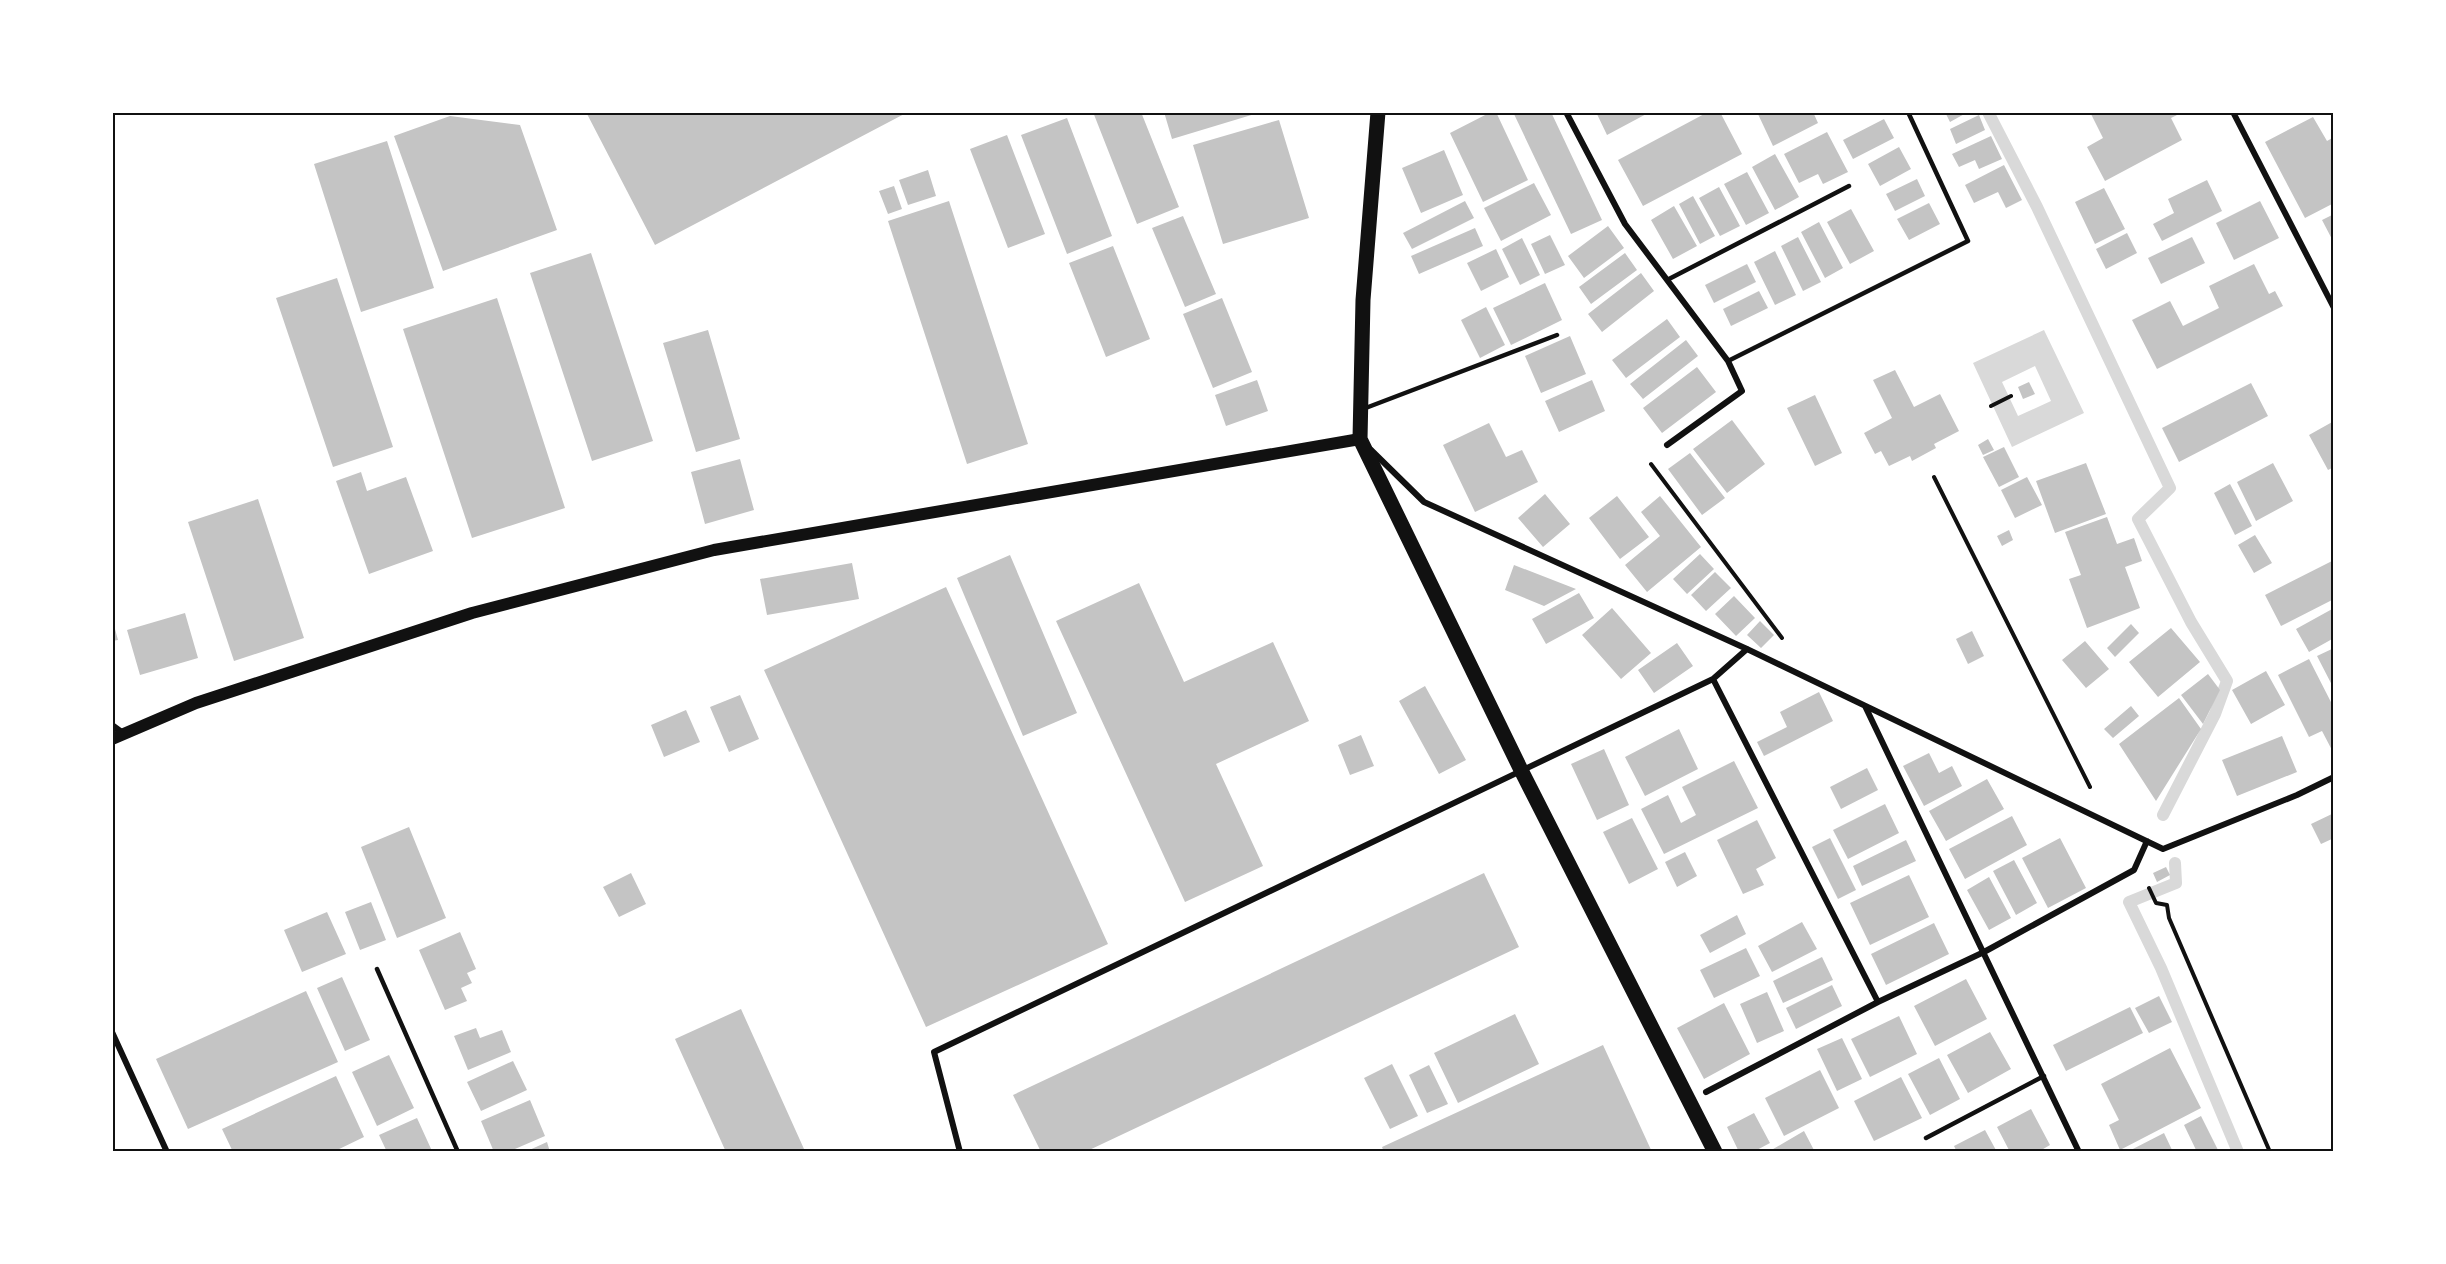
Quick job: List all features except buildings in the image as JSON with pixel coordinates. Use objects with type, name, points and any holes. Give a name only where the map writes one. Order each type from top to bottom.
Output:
[{"type":"main road","points":[[1378,112],[1363,300],[1360,439],[1522,772],[1715,1152]]},
{"type":"main road","points":[[116,733],[196,703],[472,612],[714,550],[1360,439]]},
{"type":"street","points":[[1566,112],[1625,225],[1728,361],[1742,391],[1667,445]]},
{"type":"street","points":[[2234,113],[2334,308]]},
{"type":"street","points":[[1360,439],[1424,502],[1748,649],[2163,849],[2297,795],[2334,777]]},
{"type":"street","points":[[960,1152],[934,1052],[1713,680],[1748,649]]},
{"type":"street","points":[[1713,680],[1878,1002]]},
{"type":"street","points":[[1865,705],[2079,1152]]},
{"type":"street","points":[[1706,1092],[1878,1002],[1984,952],[2134,870],[2147,841]]},
{"type":"street","points":[[112,1032],[115,1046],[167,1152]]},
{"type":"lane","points":[[1728,361],[1968,242],[1908,112]]},
{"type":"lane","points":[[1667,280],[1849,186]]},
{"type":"lane","points":[[1361,410],[1557,334]]},
{"type":"lane","points":[[377,969],[458,1152]]},
{"type":"lane","points":[[1926,1138],[2044,1076]]},
{"type":"path","points":[[1991,406],[2011,396]]},
{"type":"path","points":[[1667,445],[1651,464],[1796,657],[1798,674]]},
{"type":"path","points":[[1934,477],[2108,822]]},
{"type":"path","points":[[2156,903],[2167,905],[2169,918],[2270,1152]]},
{"type":"shaded area","points":[[2044,330],[2084,413],[2012,447],[1973,363]],"holes":[[[2035,366],[2051,401],[2018,416],[2002,382]]]},
{"type":"waterway","points":[[1988,112],[2037,207],[2170,488],[2138,519],[2191,622],[2227,681],[2215,714],[2163,815]]},
{"type":"waterway","points":[[2175,863],[2176,883],[2129,902],[2161,968],[2238,1152]]}]
